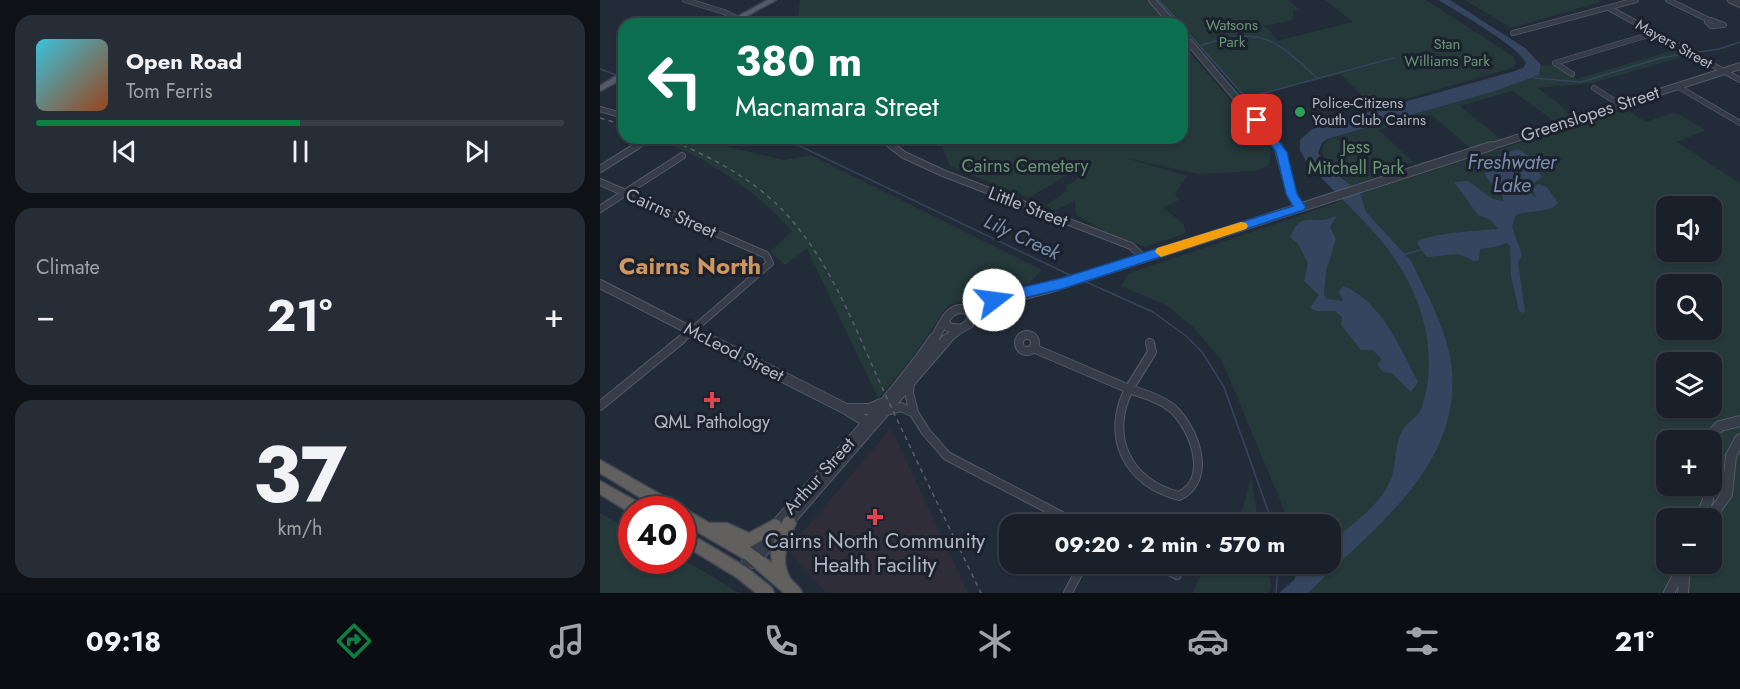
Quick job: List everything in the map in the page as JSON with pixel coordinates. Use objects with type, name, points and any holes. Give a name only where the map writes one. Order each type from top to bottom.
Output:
[{"type":"highway","points":[[600,466],[650,496]]},
{"type":"highway","points":[[600,487],[618,498]]},
{"type":"highway","points":[[696,524],[754,557],[795,593]]},
{"type":"highway","points":[[706,530],[727,530],[749,540],[782,524]]},
{"type":"highway","points":[[782,524],[777,559],[784,582]]},
{"type":"highway","points":[[696,545],[741,572],[767,593]]},
{"type":"main road","points":[[736,17],[764,0]]},
{"type":"main road","points":[[736,17],[773,0]]},
{"type":"main road","points":[[600,90],[618,81]]},
{"type":"street","points":[[685,0],[736,17]]},
{"type":"street","points":[[1152,0],[1168,18]]},
{"type":"street","points":[[1513,33],[1636,0]]},
{"type":"street","points":[[1668,0],[1709,20]]},
{"type":"street","points":[[1731,0],[1740,4]]},
{"type":"street","name":"Mayers Street","points":[[1609,8],[1740,80]]},
{"type":"street","points":[[1572,74],[1552,61],[1655,33]]},
{"type":"street","points":[[1188,41],[1275,141],[1283,156],[1292,194],[1300,207]]},
{"type":"street","name":"Greenslopes Street","points":[[972,315],[983,306],[1034,293],[1740,66]]},
{"type":"street","points":[[1677,86],[1740,123]]},
{"type":"street","points":[[1594,88],[1619,104]]},
{"type":"street","points":[[600,108],[618,114]]},
{"type":"street","points":[[614,113],[618,110]]},
{"type":"street","points":[[600,169],[641,144]]},
{"type":"street","name":"Little Street","points":[[889,144],[908,157],[1131,246],[1144,258]]},
{"type":"street","points":[[600,209],[682,156]]},
{"type":"street","name":"Cairns Street","points":[[600,182],[766,255],[770,263],[692,331]]},
{"type":"street","name":"McLeod Street","points":[[600,284],[846,409],[870,424]]},
{"type":"street","name":"Greenslopes Street","points":[[960,308],[1062,284]]},
{"type":"street","points":[[994,300],[1034,293],[1042,300]]},
{"type":"street","points":[[960,308],[967,309],[972,315],[969,324],[960,329],[948,327],[945,321],[948,314],[960,308]]},
{"type":"street","name":"Arthur Street","points":[[741,572],[886,406],[914,369],[945,321]]},
{"type":"street","name":"Arthur Street","points":[[886,406],[911,382],[944,341],[960,329]]},
{"type":"street","points":[[600,412],[692,331]]},
{"type":"street","points":[[1033,348],[1130,389],[1167,404],[1193,437],[1198,458],[1198,475],[1194,486],[1179,496],[1160,490],[1141,477],[1124,450],[1118,420],[1130,389],[1152,352],[1150,343]]},
{"type":"street","points":[[911,382],[909,399],[918,417],[930,438],[956,462],[1058,514]]},
{"type":"street","points":[[600,406],[627,386]]},
{"type":"street","points":[[846,409],[906,407],[918,417]]},
{"type":"street","points":[[1714,430],[1740,421]]},
{"type":"street","points":[[1717,508],[1728,489],[1732,447],[1740,439]]},
{"type":"street","points":[[1068,593],[1078,574]]},
{"type":"street","points":[[1669,593],[1679,574]]},
{"type":"street","points":[[1683,593],[1684,574]]},
{"type":"shaded area","name":"Cairns North Community Health Facility","points":[[891,428],[968,593],[826,593],[788,550]]},
{"type":"green space","points":[[800,0],[1147,0],[1162,18],[798,18]]},
{"type":"green space","points":[[1156,0],[1288,0],[1300,10],[1293,11],[1293,20],[1264,26],[1277,39],[1276,41],[1353,22],[1325,0],[1426,0],[1514,57],[1516,64],[1512,68],[1375,108],[1340,74],[1245,98],[1188,36],[1188,18],[1172,18]]},
{"type":"green space","points":[[1465,0],[1598,0],[1601,2],[1511,28]]},
{"type":"green space","name":"Jess Mitchell Park","points":[[1677,49],[1689,55],[1593,83],[1538,88],[1563,107],[1573,119],[1558,124],[1512,91],[1460,106],[1503,141],[1473,151],[1432,115],[1379,130],[1413,162],[1376,174],[1374,178],[1351,186],[1333,170],[1324,158],[1322,151],[1329,139],[1492,92],[1541,70],[1541,65],[1556,66],[1577,79]]},
{"type":"green space","name":"Cairns Cemetery","points":[[1188,50],[1271,148],[1269,165],[1255,171],[1198,174],[1126,158],[1187,176],[1175,194],[1179,200],[1163,208],[1183,223],[1186,233],[1146,247],[1106,232],[1076,215],[1075,200],[1059,209],[1052,210],[1046,205],[1067,191],[1065,186],[1075,181],[1087,168],[1079,168],[1028,198],[950,166],[941,144],[1188,144]]},
{"type":"green space","points":[[1626,109],[1646,122],[1675,112],[1706,130],[1677,142],[1740,183],[1740,593],[1309,593],[1299,574],[1341,574],[1341,514],[1285,514],[1222,361],[1194,328],[1166,305],[1121,286],[1129,273],[1368,191]]},
{"type":"green space","points":[[668,144],[716,144],[784,160],[811,155],[1042,270],[1030,283],[948,305],[906,365],[878,398],[807,249],[785,265],[770,252],[792,231],[762,201],[728,175]]},
{"type":"green space","points":[[1251,478],[1257,514],[1241,514]]},
{"type":"green space","points":[[600,513],[618,523],[618,574],[696,574],[696,567],[739,593],[600,593]]},
{"type":"green space","points":[[1202,574],[1269,574],[1271,587],[1269,593],[1193,593]]},
{"type":"water","points":[[1438,0],[1450,0],[1525,48],[1541,65],[1539,75],[1492,92],[1327,139],[1322,143],[1318,153],[1327,166],[1360,193],[1366,212],[1411,261],[1443,331],[1449,352],[1452,391],[1446,426],[1432,458],[1412,488],[1388,516],[1341,562],[1341,534],[1382,496],[1392,476],[1402,431],[1422,407],[1429,365],[1428,344],[1418,303],[1399,265],[1368,226],[1306,161],[1300,150],[1300,140],[1311,130],[1326,124],[1524,67],[1526,63],[1512,48]]},
{"type":"water","name":"Freshwater Lake","points":[[1518,149],[1527,155],[1542,177],[1529,187],[1533,196],[1537,197],[1532,190],[1538,184],[1547,187],[1558,203],[1549,209],[1515,216],[1512,227],[1522,255],[1518,262],[1525,312],[1523,313],[1519,311],[1511,276],[1510,245],[1506,243],[1480,249],[1479,260],[1474,261],[1459,254],[1427,257],[1418,245],[1418,241],[1436,236],[1499,229],[1489,219],[1478,215],[1454,182],[1468,181],[1493,199],[1503,201],[1503,197],[1486,177],[1482,161]]},
{"type":"water","points":[[1337,216],[1330,227],[1336,239],[1326,271],[1324,295],[1327,299],[1342,301],[1338,292],[1344,286],[1369,303],[1397,341],[1418,382],[1411,392],[1392,373],[1383,372],[1377,364],[1382,360],[1373,350],[1361,350],[1341,325],[1342,317],[1335,311],[1316,311],[1310,308],[1319,295],[1304,281],[1308,263],[1298,244],[1290,237],[1296,226],[1303,221],[1324,220]]},
{"type":"water","points":[[1297,574],[1328,574],[1308,593],[1279,593],[1294,580]]},
{"type":"waterway","points":[[1159,0],[1176,18]]},
{"type":"waterway","points":[[1188,33],[1246,98],[1393,58]]},
{"type":"waterway","points":[[1202,45],[1239,37],[1266,39],[1289,53],[1317,78]]},
{"type":"waterway","points":[[1693,53],[1719,49],[1740,42]]},
{"type":"waterway","points":[[1534,78],[1581,82],[1661,58],[1688,53]]},
{"type":"waterway","name":"Lily Creek","points":[[600,69],[618,76]]},
{"type":"waterway","name":"Lily Creek","points":[[796,144],[1074,277]]},
{"type":"waterway","points":[[1405,254],[1421,250]]},
{"type":"waterway","name":"Lily Creek","points":[[1084,281],[1153,312],[1186,336],[1202,352],[1224,387],[1269,514]]},
{"type":"waterway","name":"Lily Creek","points":[[1276,593],[1277,574]]},
{"type":"railway","points":[[600,118],[618,123]]},
{"type":"railway","points":[[679,144],[732,170],[761,191],[788,216],[819,257],[832,279],[981,593]]},
{"type":"slow traffic","points":[[1161,252],[1241,226]]},
{"type":"place","name":"Police-Citizens Youth Club Cairns","points":[[1300,112]]},
{"type":"place","name":"QML Pathology","points":[[712,400]]},
{"type":"place","name":"Cairns North Community Health Facility","points":[[875,517]]},
{"type":"district","name":"Cairns North","points":[[690,265]]},
{"type":"route","points":[[994,300],[1062,284],[1300,207],[1287,181],[1281,152],[1257,120]]},
{"type":"park label","name":"Watsons Park","points":[[1232,34]]},
{"type":"park label","name":"Stan Williams Park","points":[[1447,52]]}]
